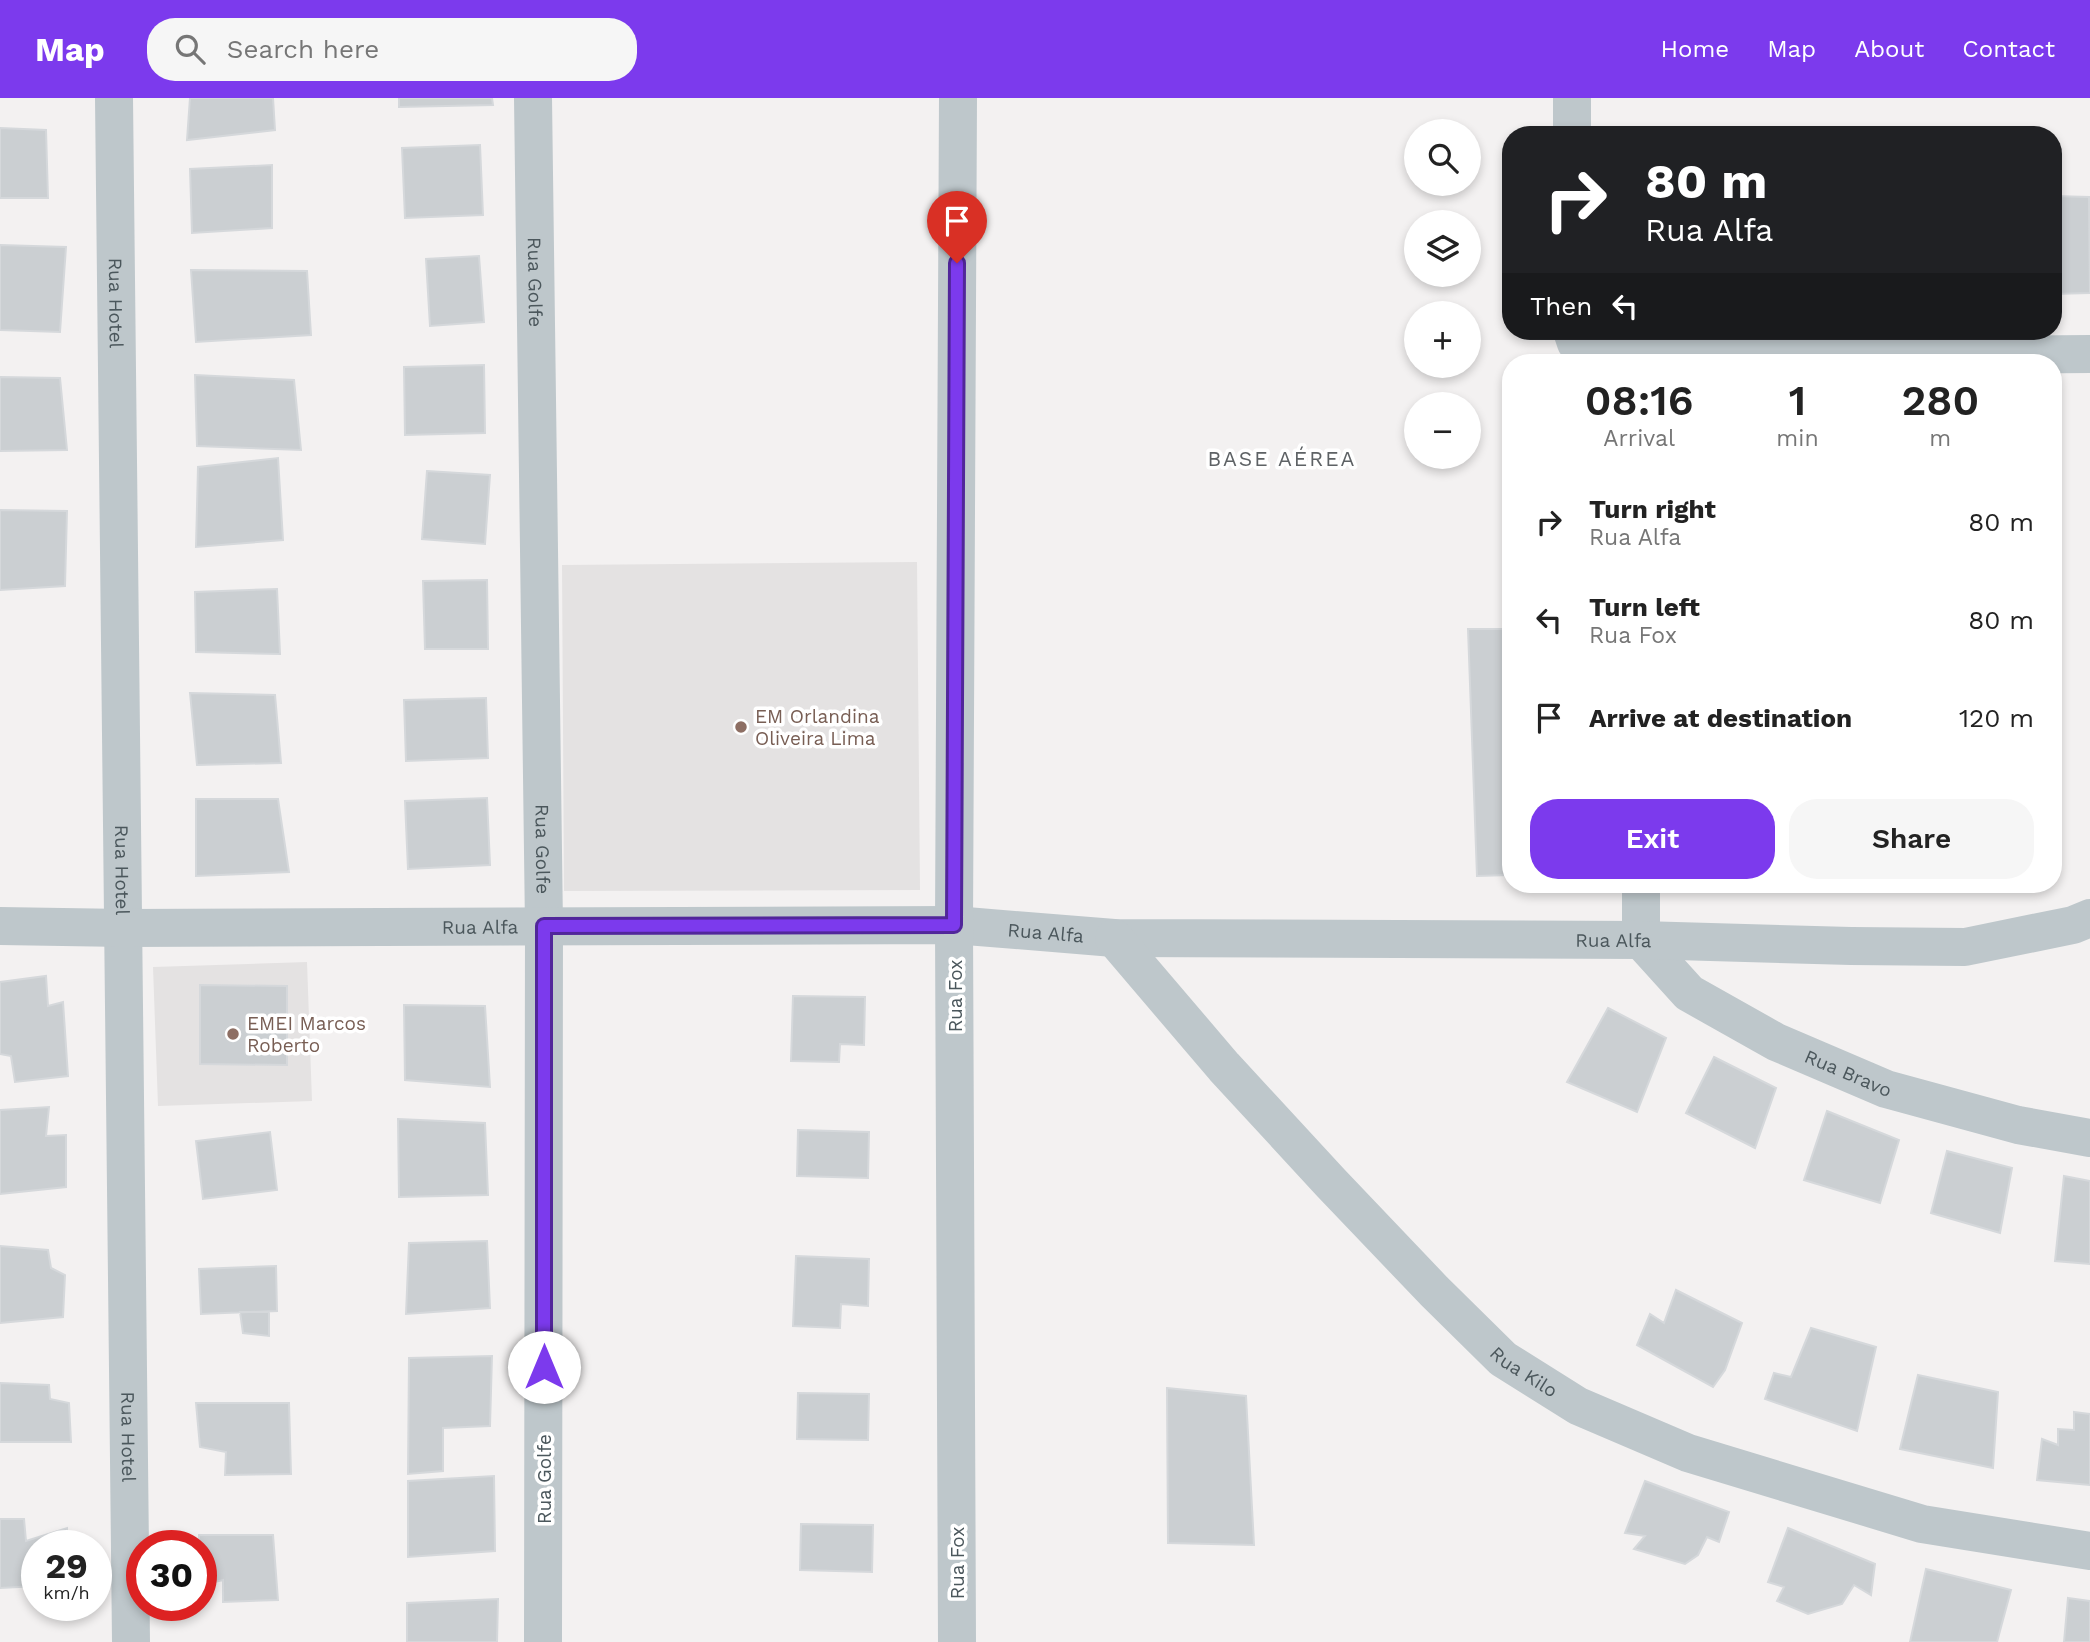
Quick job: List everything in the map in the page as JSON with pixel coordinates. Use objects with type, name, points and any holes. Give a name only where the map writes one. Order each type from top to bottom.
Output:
[{"type":"street","name":"Rua Hotel","points":[[114,98],[131,1642]]},
{"type":"street","name":"Rua Golfe","points":[[533,98],[544,926],[543,1642]]},
{"type":"street","name":"Rua Fox","points":[[957,1642],[954,925],[958,98]]},
{"type":"street","points":[[1572,98],[1572,126]]},
{"type":"street","points":[[2062,354],[2090,354]]},
{"type":"street","points":[[1641,893],[1641,940]]},
{"type":"street","name":"Rua Alfa","points":[[0,926],[125,928],[954,925],[1114,938],[1641,940],[1965,947],[2073,925],[2090,918]]},
{"type":"street","name":"Rua Kilo","points":[[1114,938],[1224,1067],[1322,1174],[1503,1359],[1578,1406],[1688,1453],[1922,1524],[2090,1551]]},
{"type":"street","name":"Rua Bravo","points":[[1641,940],[1689,993],[1776,1042],[1886,1089],[2018,1125],[2090,1138]]},
{"type":"shaded area","name":"EM Orlandina Oliveira Lima","points":[[917,562],[920,890],[564,891],[562,565]]},
{"type":"shaded area","name":"EMEI Marcos Roberto","points":[[307,962],[312,1101],[158,1106],[153,967]]},
{"type":"building","points":[[190,98],[273,98],[275,130],[187,140]]},
{"type":"building","points":[[399,98],[492,98],[493,105],[399,107]]},
{"type":"building","points":[[0,128],[46,130],[48,198],[0,198]]},
{"type":"building","points":[[480,145],[483,215],[405,218],[402,148]]},
{"type":"building","points":[[272,165],[272,228],[192,233],[190,169]]},
{"type":"building","points":[[2062,196],[2089,197],[2090,293],[2062,294]]},
{"type":"building","points":[[0,245],[66,247],[60,332],[0,330]]},
{"type":"building","points":[[479,256],[484,322],[430,326],[426,259]]},
{"type":"building","points":[[191,270],[307,271],[311,335],[196,342]]},
{"type":"building","points":[[484,365],[485,433],[405,435],[404,367]]},
{"type":"building","points":[[195,375],[294,380],[301,450],[197,446]]},
{"type":"building","points":[[0,377],[60,378],[67,450],[0,451]]},
{"type":"building","points":[[278,458],[283,540],[196,547],[198,467]]},
{"type":"building","points":[[427,471],[490,475],[485,544],[422,539]]},
{"type":"building","points":[[0,510],[67,511],[65,586],[0,590]]},
{"type":"building","points":[[487,580],[488,649],[425,649],[423,581]]},
{"type":"building","points":[[277,589],[280,654],[196,652],[195,592]]},
{"type":"building","points":[[1468,629],[1502,629],[1502,875],[1477,876]]},
{"type":"building","points":[[190,693],[275,695],[281,763],[197,765]]},
{"type":"building","points":[[486,698],[488,758],[406,761],[404,700]]},
{"type":"building","points":[[487,798],[490,865],[408,869],[405,801]]},
{"type":"building","points":[[196,799],[278,799],[289,872],[196,876]]},
{"type":"building","points":[[46,976],[48,1006],[63,1002],[68,1076],[15,1082],[11,1056],[0,1054],[0,982]]},
{"type":"building","points":[[200,985],[287,986],[287,1065],[200,1064]]},
{"type":"building","points":[[793,996],[865,997],[864,1045],[840,1044],[839,1062],[791,1061]]},
{"type":"building","points":[[404,1005],[485,1006],[490,1087],[405,1080]]},
{"type":"building","points":[[1608,1008],[1666,1038],[1637,1112],[1567,1082]]},
{"type":"building","points":[[1714,1057],[1776,1088],[1755,1148],[1686,1113]]},
{"type":"building","points":[[49,1107],[46,1136],[66,1135],[66,1187],[0,1194],[0,1110]]},
{"type":"building","points":[[1827,1111],[1899,1140],[1880,1203],[1804,1180]]},
{"type":"building","points":[[398,1119],[485,1123],[488,1195],[399,1197]]},
{"type":"building","points":[[798,1130],[869,1132],[868,1178],[797,1176]]},
{"type":"building","points":[[270,1132],[277,1190],[203,1199],[196,1141]]},
{"type":"building","points":[[1947,1151],[2012,1168],[2000,1233],[1931,1213]]},
{"type":"building","points":[[2064,1176],[2090,1181],[2090,1264],[2055,1261]]},
{"type":"building","points":[[487,1241],[490,1308],[406,1314],[409,1243]]},
{"type":"building","points":[[0,1246],[48,1250],[51,1268],[65,1275],[63,1317],[0,1323]]},
{"type":"building","points":[[796,1256],[869,1259],[868,1306],[841,1304],[840,1328],[793,1326]]},
{"type":"building","points":[[276,1266],[277,1311],[201,1314],[199,1269]]},
{"type":"building","points":[[1676,1290],[1742,1323],[1725,1370],[1713,1387],[1637,1345],[1650,1314],[1664,1323]]},
{"type":"building","points":[[240,1312],[269,1312],[269,1336],[243,1333]]},
{"type":"building","points":[[1811,1328],[1876,1347],[1857,1431],[1765,1399],[1774,1373],[1791,1377]]},
{"type":"building","points":[[492,1356],[490,1426],[443,1428],[443,1471],[408,1474],[409,1358]]},
{"type":"building","points":[[1918,1375],[1998,1392],[1993,1468],[1900,1449]]},
{"type":"building","points":[[0,1383],[49,1385],[50,1399],[69,1403],[71,1442],[0,1442]]},
{"type":"building","points":[[1167,1388],[1246,1396],[1254,1545],[1168,1543]]},
{"type":"building","points":[[798,1393],[869,1394],[868,1440],[797,1439]]},
{"type":"building","points":[[196,1403],[289,1403],[291,1474],[225,1475],[226,1452],[200,1447]]},
{"type":"building","points":[[2074,1412],[2090,1414],[2090,1485],[2037,1480],[2042,1439],[2058,1445],[2058,1429],[2074,1430]]},
{"type":"building","points":[[494,1476],[495,1551],[408,1557],[408,1481]]},
{"type":"building","points":[[1645,1481],[1729,1512],[1719,1542],[1707,1537],[1698,1555],[1685,1564],[1634,1549],[1645,1536],[1625,1533]]},
{"type":"building","points":[[0,1519],[24,1519],[25,1530],[21,1530],[21,1587],[0,1588]]},
{"type":"building","points":[[801,1524],[873,1525],[872,1572],[800,1570]]},
{"type":"building","points":[[1788,1528],[1875,1564],[1871,1595],[1854,1585],[1842,1604],[1808,1614],[1777,1601],[1784,1587],[1768,1582]]},
{"type":"building","points":[[217,1535],[273,1535],[278,1600],[223,1602],[223,1580],[217,1581]]},
{"type":"building","points":[[1926,1569],[2011,1590],[1997,1642],[1910,1642]]},
{"type":"building","points":[[2068,1598],[2090,1601],[2090,1642],[2064,1642]]},
{"type":"building","points":[[498,1599],[497,1642],[407,1642],[407,1603]]},
{"type":"place","name":"EM Orlandina Oliveira Lima","points":[[741,727]]},
{"type":"place","name":"EMEI Marcos Roberto","points":[[233,1034]]},
{"type":"district","name":"BASE AÉREA","points":[[1282,458]]},
{"type":"route","points":[[544,1367],[544,926],[954,925],[957,263]]}]
